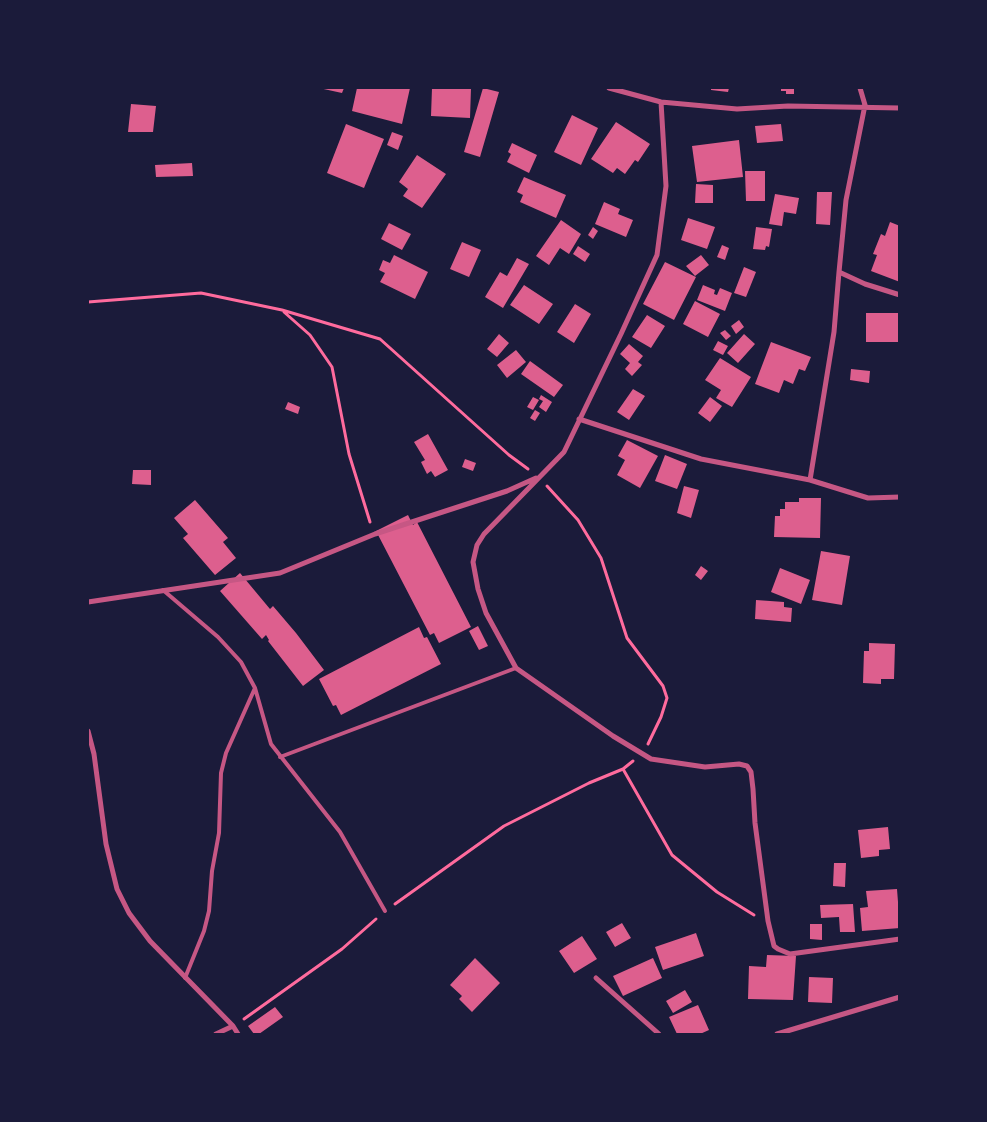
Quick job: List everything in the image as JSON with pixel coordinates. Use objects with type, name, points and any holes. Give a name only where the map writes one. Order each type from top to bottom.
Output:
[{"type":"street","points":[[609,88],[661,102],[737,110],[788,106],[865,105],[900,108]]},
{"type":"street","points":[[810,480],[834,332],[846,200],[865,105],[860,88]]},
{"type":"street","points":[[661,102],[666,186],[657,254],[564,452],[484,534],[477,545],[473,562],[476,582],[486,614],[516,668],[651,759],[705,767],[739,764],[747,766],[752,780],[755,823],[764,876],[768,921],[774,946],[787,954],[900,939]]},
{"type":"street","points":[[839,272],[865,284],[900,295]]},
{"type":"street","points":[[579,419],[701,459],[810,480],[868,498],[900,497]]},
{"type":"street","points":[[88,602],[280,573],[374,534],[507,491],[539,477]]},
{"type":"street","points":[[88,731],[94,754],[106,844],[117,889],[129,913],[150,941],[233,1026],[238,1034]]},
{"type":"street","points":[[596,978],[659,1034]]},
{"type":"street","points":[[778,1034],[900,997]]},
{"type":"street","points":[[216,1034],[233,1026]]},
{"type":"lane","points":[[163,590],[218,637],[241,662],[255,688],[266,732],[280,757],[340,832],[385,911]]},
{"type":"lane","points":[[280,757],[516,668]]},
{"type":"lane","points":[[185,978],[202,939],[209,911],[212,870],[219,832],[221,773],[226,753],[255,688]]},
{"type":"path","points":[[88,302],[201,293],[282,310],[380,339],[509,456],[539,477],[578,520],[601,558],[627,638],[663,686],[667,698],[661,717],[643,754],[623,769],[589,783],[504,826],[385,911],[342,949],[233,1026]]},
{"type":"path","points":[[282,310],[310,336],[332,367],[349,454],[374,534]]},
{"type":"path","points":[[623,769],[668,849],[677,860],[735,905],[768,921]]},
{"type":"building","points":[[319,88],[344,88],[342,93]]},
{"type":"building","points":[[357,88],[410,88],[402,124],[352,111]]},
{"type":"building","points":[[432,88],[471,88],[470,118],[431,116]]},
{"type":"building","points":[[483,88],[499,92],[480,157],[464,152]]},
{"type":"building","points":[[711,88],[729,88],[728,92],[711,90]]},
{"type":"building","points":[[781,88],[794,88],[794,94],[786,94],[786,91],[781,91]]},
{"type":"building","points":[[131,104],[156,106],[153,132],[128,132]]},
{"type":"building","points":[[572,115],[598,128],[581,165],[554,152]]},
{"type":"building","points":[[616,122],[650,144],[638,162],[635,160],[625,174],[617,168],[613,173],[591,159]]},
{"type":"building","points":[[346,124],[384,139],[364,188],[327,173]]},
{"type":"building","points":[[781,124],[783,141],[757,143],[755,126]]},
{"type":"building","points":[[392,132],[403,136],[398,150],[387,145]]},
{"type":"building","points":[[739,140],[743,177],[697,182],[692,146]]},
{"type":"building","points":[[512,143],[537,155],[529,173],[507,162],[511,154],[508,152]]},
{"type":"building","points":[[417,155],[446,174],[422,208],[403,196],[408,189],[399,182]]},
{"type":"building","points":[[192,163],[193,176],[156,177],[155,165]]},
{"type":"building","points":[[745,171],[765,171],[765,201],[746,201]]},
{"type":"building","points":[[524,177],[566,195],[556,218],[520,202],[523,195],[517,192]]},
{"type":"building","points":[[696,184],[713,185],[713,203],[695,203]]},
{"type":"building","points":[[817,192],[832,192],[830,225],[816,224]]},
{"type":"building","points":[[775,194],[799,198],[796,214],[784,212],[782,226],[769,224]]},
{"type":"building","points":[[604,202],[620,209],[618,214],[633,220],[626,237],[595,224]]},
{"type":"building","points":[[688,218],[715,227],[707,249],[681,240]]},
{"type":"building","points":[[561,220],[581,234],[569,254],[560,248],[549,265],[536,256]]},
{"type":"building","points":[[890,222],[900,226],[900,282],[871,271],[877,255],[873,254],[881,234],[885,236]]},
{"type":"building","points":[[389,223],[411,234],[402,250],[381,239]]},
{"type":"building","points":[[593,227],[598,231],[593,239],[588,235]]},
{"type":"building","points":[[756,227],[772,229],[769,247],[766,246],[765,250],[753,249]]},
{"type":"building","points":[[462,242],[481,250],[469,277],[450,269]]},
{"type":"building","points":[[722,245],[729,248],[725,260],[717,257]]},
{"type":"building","points":[[578,246],[590,254],[585,262],[573,254]]},
{"type":"building","points":[[394,255],[428,272],[415,299],[380,282],[385,273],[379,270],[383,260],[390,263]]},
{"type":"building","points":[[701,255],[709,265],[695,276],[686,266]]},
{"type":"building","points":[[517,258],[529,264],[503,308],[485,297],[500,272],[507,276]]},
{"type":"building","points":[[665,262],[696,277],[674,320],[643,304]]},
{"type":"building","points":[[744,267],[756,272],[746,297],[734,293]]},
{"type":"building","points":[[524,285],[553,304],[539,324],[510,305]]},
{"type":"building","points":[[703,285],[715,290],[714,294],[717,295],[720,288],[732,293],[725,311],[697,300]]},
{"type":"building","points":[[695,301],[720,314],[708,337],[683,324]]},
{"type":"building","points":[[575,304],[591,314],[574,343],[557,332]]},
{"type":"building","points":[[866,313],[900,313],[900,342],[866,342]]},
{"type":"building","points":[[647,315],[665,326],[651,348],[632,337]]},
{"type":"building","points":[[739,320],[744,327],[736,334],[731,326]]},
{"type":"building","points":[[725,330],[731,336],[726,340],[720,333]]},
{"type":"building","points":[[499,334],[509,343],[497,357],[487,349]]},
{"type":"building","points":[[744,334],[755,344],[738,363],[727,353]]},
{"type":"building","points":[[718,341],[728,346],[723,355],[713,350]]},
{"type":"building","points":[[771,342],[811,357],[805,371],[799,369],[793,384],[784,380],[779,393],[755,384]]},
{"type":"building","points":[[629,344],[643,356],[638,362],[642,365],[632,376],[625,369],[630,363],[620,354]]},
{"type":"building","points":[[516,350],[526,362],[507,378],[497,365]]},
{"type":"building","points":[[720,358],[751,377],[732,407],[716,398],[721,390],[705,380]]},
{"type":"building","points":[[530,361],[563,385],[554,397],[521,374]]},
{"type":"building","points":[[851,369],[870,371],[869,383],[850,380]]},
{"type":"building","points":[[633,389],[645,396],[629,420],[617,412]]},
{"type":"building","points":[[541,395],[552,402],[546,412],[539,407],[543,401],[539,399]]},
{"type":"building","points":[[533,397],[539,400],[533,410],[527,407]]},
{"type":"building","points":[[710,397],[722,406],[710,422],[698,413]]},
{"type":"building","points":[[288,402],[300,407],[298,414],[285,409]]},
{"type":"building","points":[[535,410],[540,413],[535,421],[530,418]]},
{"type":"building","points":[[428,434],[448,470],[435,477],[431,471],[427,474],[421,462],[425,460],[414,442]]},
{"type":"building","points":[[627,440],[658,456],[640,488],[617,475],[625,460],[618,456]]},
{"type":"building","points":[[665,455],[687,464],[677,489],[655,481]]},
{"type":"building","points":[[465,459],[476,463],[473,471],[462,467]]},
{"type":"building","points":[[133,470],[151,470],[151,485],[132,484]]},
{"type":"building","points":[[684,486],[699,490],[691,518],[677,513]]},
{"type":"building","points":[[799,498],[821,498],[820,538],[774,537],[775,516],[780,516],[780,509],[785,509],[785,502],[799,502]]},
{"type":"building","points":[[195,500],[228,538],[223,542],[236,558],[215,575],[183,538],[188,534],[174,518]]},
{"type":"building","points":[[408,515],[413,525],[417,522],[471,627],[439,643],[434,633],[430,635],[376,531]]},
{"type":"building","points":[[821,551],[850,556],[842,605],[812,600]]},
{"type":"building","points":[[701,566],[708,571],[701,580],[695,575]]},
{"type":"building","points":[[780,568],[810,580],[801,604],[771,592]]},
{"type":"building","points":[[240,573],[270,609],[273,606],[324,670],[303,686],[268,641],[266,635],[262,639],[220,591]]},
{"type":"building","points":[[756,600],[784,602],[784,607],[792,608],[791,622],[755,619]]},
{"type":"building","points":[[478,626],[488,646],[479,650],[469,631]]},
{"type":"building","points":[[419,627],[424,638],[427,637],[441,664],[341,715],[336,705],[333,706],[319,679]]},
{"type":"building","points":[[869,643],[895,644],[894,679],[881,679],[881,684],[863,683],[864,651],[869,651]]},
{"type":"building","points":[[888,827],[890,849],[879,850],[879,856],[861,858],[858,830]]},
{"type":"building","points":[[834,863],[846,863],[845,887],[833,886]]},
{"type":"building","points":[[897,889],[900,928],[862,931],[860,908],[868,907],[866,891]]},
{"type":"building","points":[[853,904],[855,932],[840,932],[839,917],[821,918],[820,905]]},
{"type":"building","points":[[622,923],[631,938],[615,947],[606,932]]},
{"type":"building","points":[[810,924],[822,924],[822,940],[810,939]]},
{"type":"building","points":[[696,933],[704,956],[663,970],[655,947]]},
{"type":"building","points":[[582,936],[597,959],[574,973],[559,951]]},
{"type":"building","points":[[767,955],[796,956],[793,1000],[748,999],[749,966],[766,967]]},
{"type":"building","points":[[475,958],[500,983],[472,1012],[459,999],[462,996],[450,985]]},
{"type":"building","points":[[653,958],[662,978],[623,996],[613,976]]},
{"type":"building","points":[[809,977],[833,978],[832,1003],[808,1002]]},
{"type":"building","points":[[685,990],[692,1002],[673,1013],[666,1001]]},
{"type":"building","points":[[698,1005],[709,1030],[700,1034],[677,1034],[669,1017]]},
{"type":"building","points":[[275,1007],[283,1017],[259,1034],[254,1034],[248,1026]]}]
